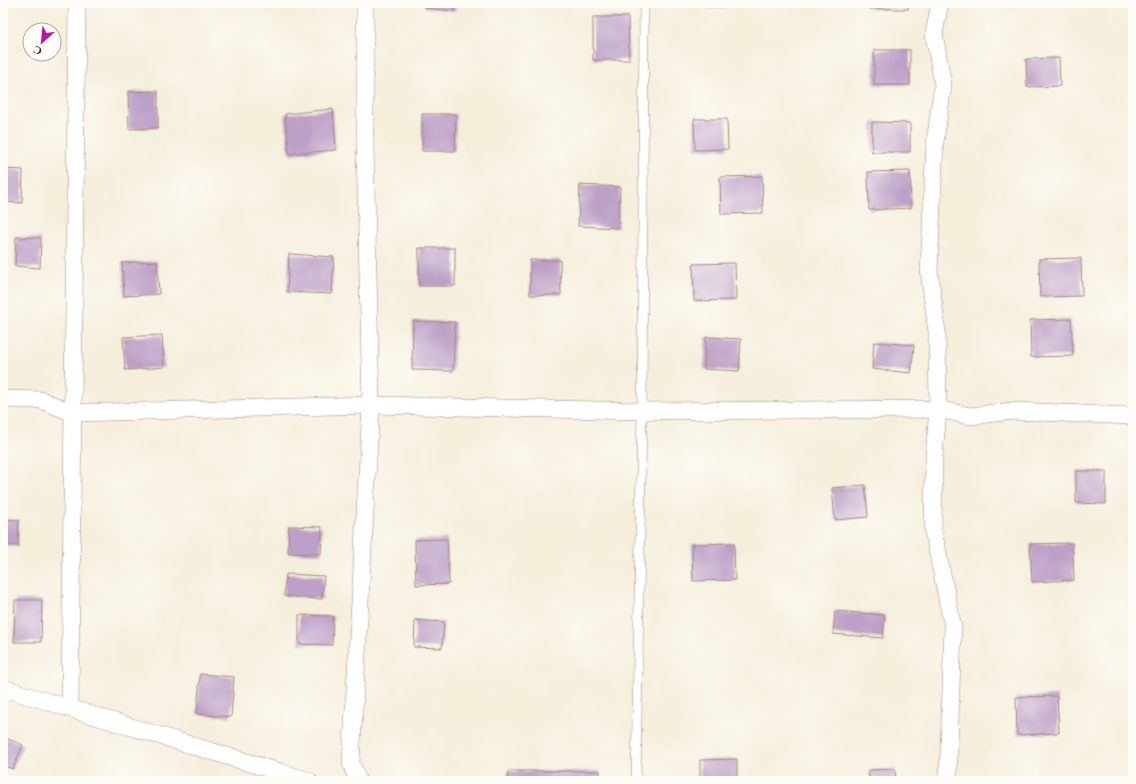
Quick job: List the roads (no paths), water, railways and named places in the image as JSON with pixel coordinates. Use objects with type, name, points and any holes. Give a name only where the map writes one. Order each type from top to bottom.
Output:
[{"type":"street","points":[[70,707],[78,3]]},
{"type":"street","points":[[358,781],[351,763],[371,405],[365,154],[365,3]]},
{"type":"street","points":[[940,3],[934,34],[943,84],[935,142],[929,270],[937,332],[938,409],[934,457],[933,530],[953,627],[948,781]]},
{"type":"street","points":[[3,400],[40,400],[73,413],[371,405],[642,411],[938,409],[970,416],[1012,411],[1133,416]]},
{"type":"street","points":[[3,688],[70,707],[309,781]]},
{"type":"lane","points":[[636,781],[642,411],[644,3]]}]
